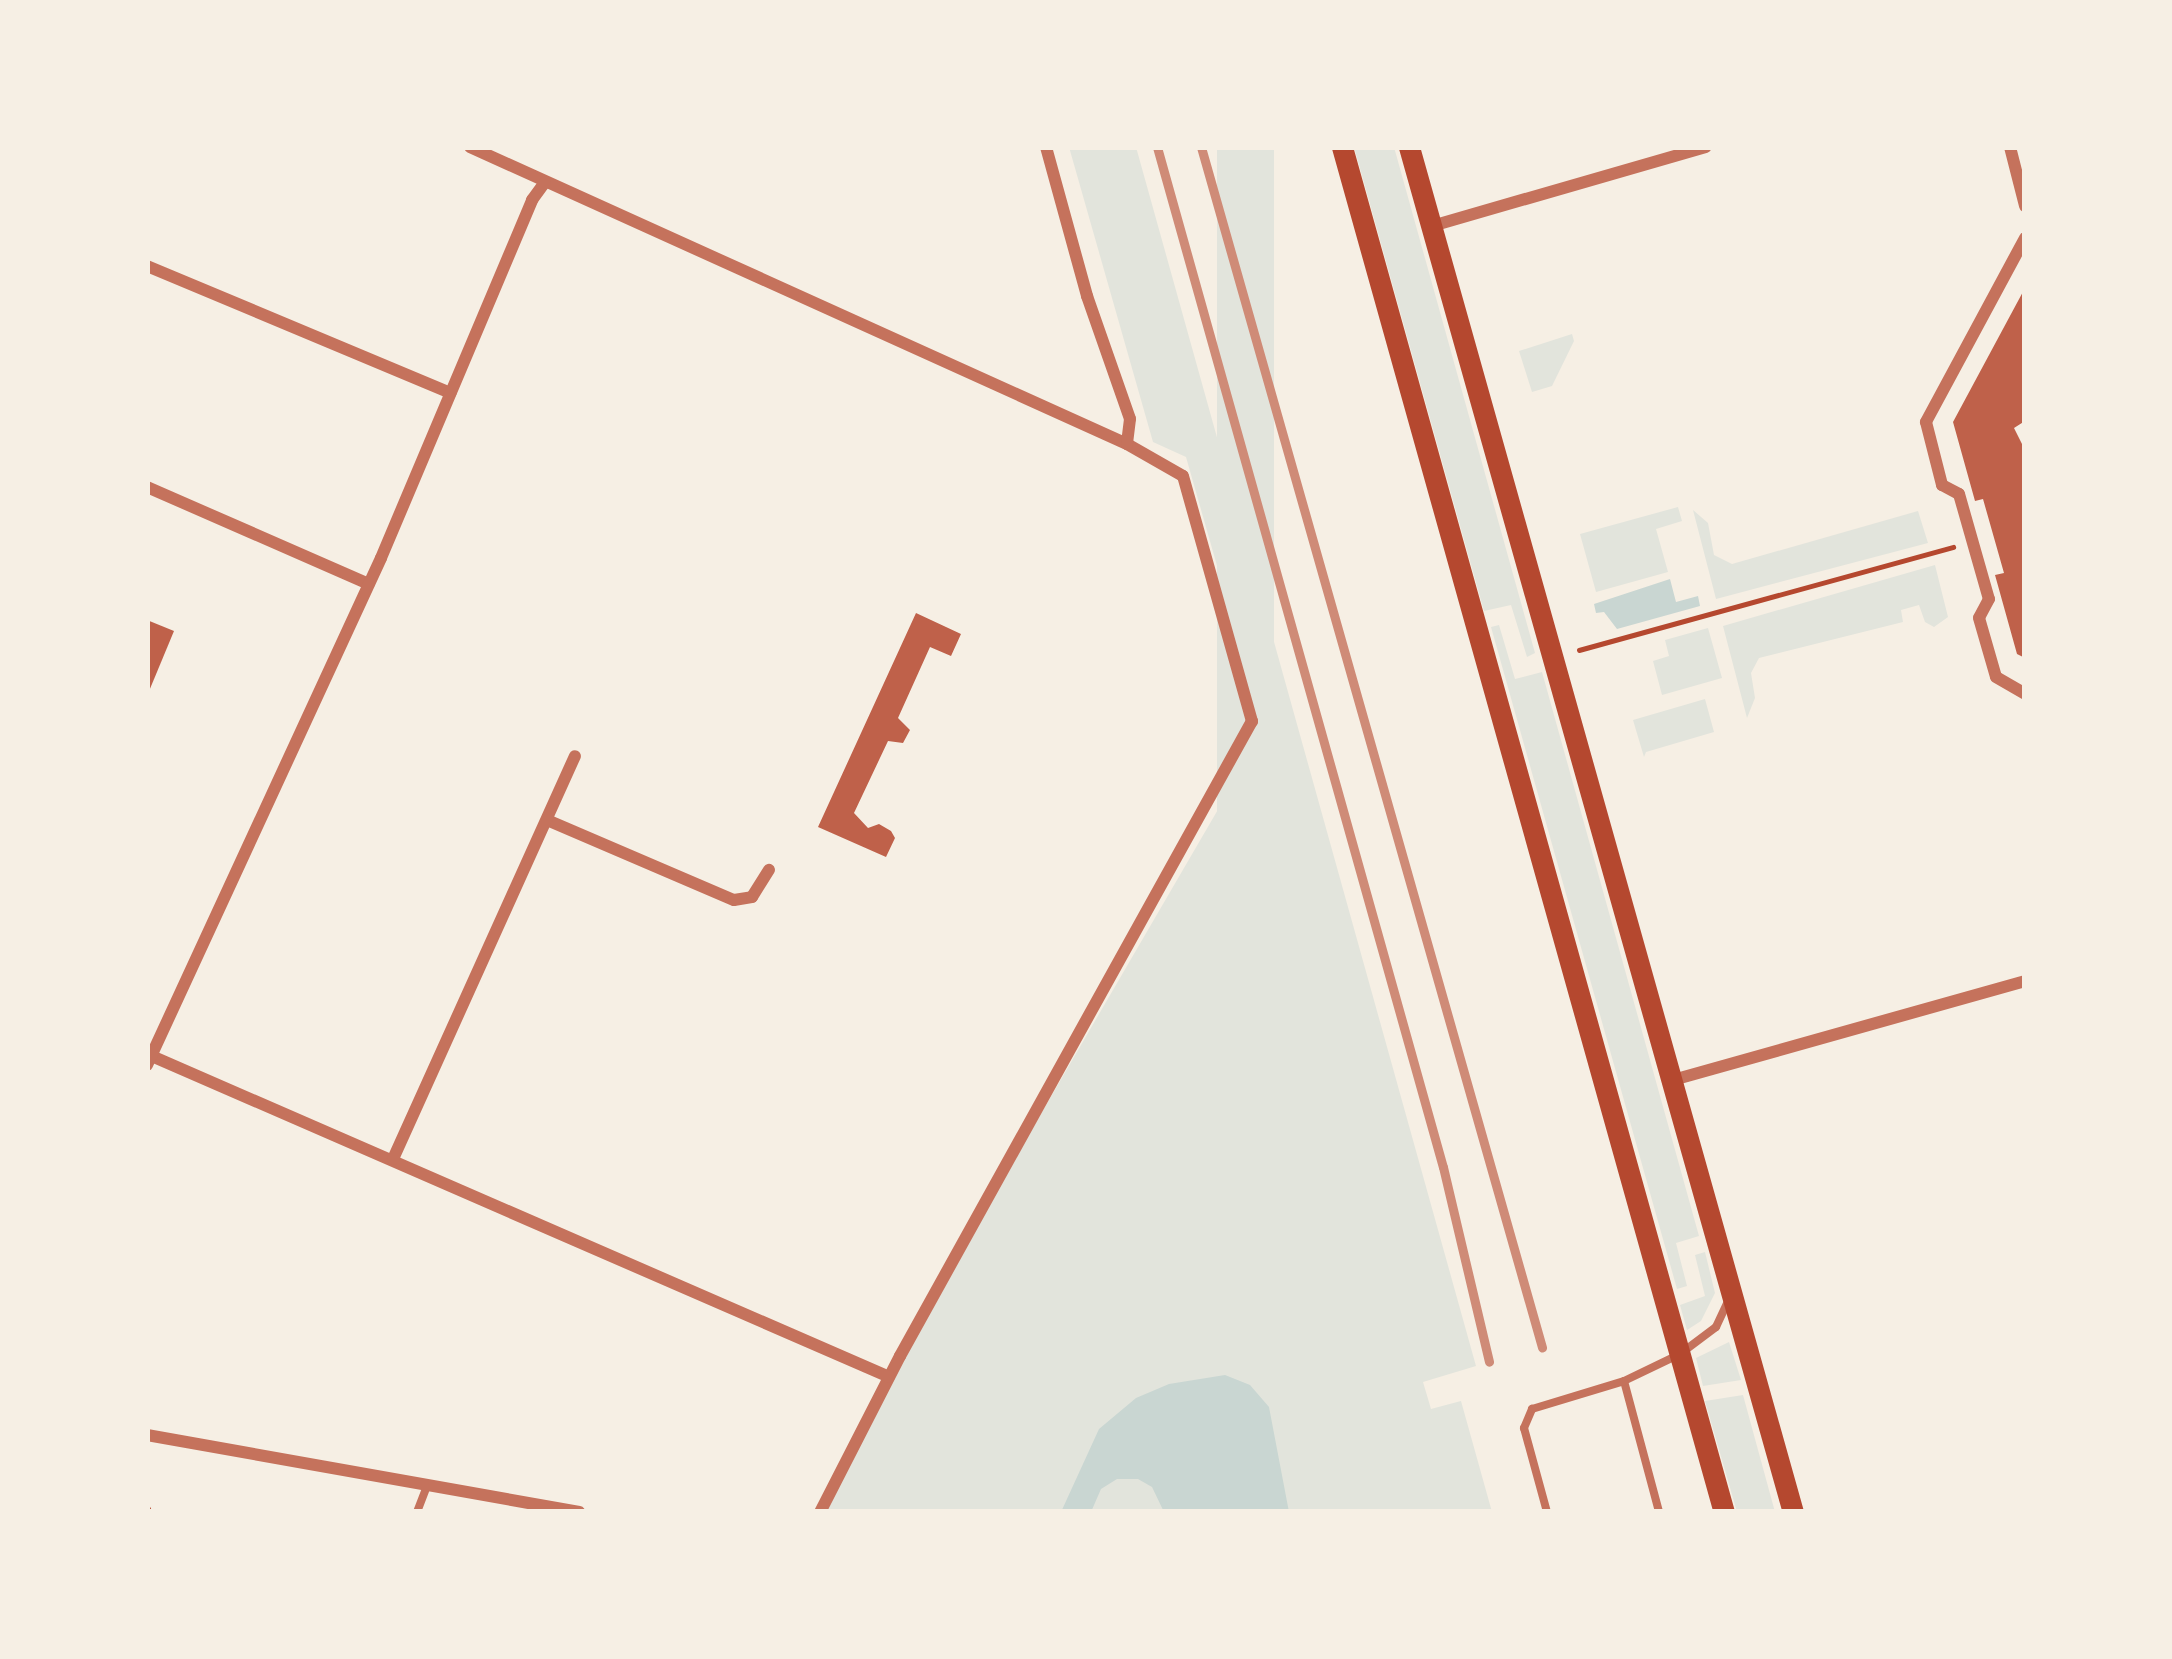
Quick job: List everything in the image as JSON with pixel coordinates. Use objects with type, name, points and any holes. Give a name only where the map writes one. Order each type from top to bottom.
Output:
[{"type":"main road","points":[[1342,147],[1724,1512]]},
{"type":"main road","points":[[1409,147],[1793,1512]]},
{"type":"street","points":[[470,147],[1127,444],[1183,476],[1252,721],[889,1377],[820,1512]]},
{"type":"street","points":[[1046,147],[1087,296],[1130,419],[1127,444]]},
{"type":"street","points":[[1432,226],[1706,147]]},
{"type":"street","points":[[2010,147],[2025,206]]},
{"type":"street","points":[[545,182],[532,200],[369,584],[148,1058],[889,1377]]},
{"type":"street","points":[[2025,238],[1926,422],[1942,485],[1958,494],[1989,599],[1979,618],[1996,676],[2025,694]]},
{"type":"street","points":[[147,266],[451,393]]},
{"type":"street","points":[[147,487],[369,584]]},
{"type":"street","points":[[393,1160],[575,756]]},
{"type":"street","points":[[547,820],[734,900],[752,897],[769,870]]},
{"type":"street","points":[[1673,1080],[2025,981]]},
{"type":"street","points":[[147,1435],[579,1512]]},
{"type":"lane","points":[[1547,1512],[1524,1428],[1527,1416],[1539,1406],[1624,1381],[1680,1354],[1716,1327],[1731,1294]]},
{"type":"lane","points":[[1624,1381],[1659,1512]]},
{"type":"lane","points":[[417,1512],[427,1486]]},
{"type":"path","points":[[1579,650],[1973,542]]},
{"type":"shaded area","points":[[1069,147],[1136,147],[1476,1366],[1423,1382],[1431,1409],[1461,1401],[1492,1512],[820,1512],[900,1356],[1255,746],[1267,741],[1186,457],[1153,442]]},
{"type":"shaded area","points":[[1217,147],[1274,147],[1274,1391],[1217,1391]]},
{"type":"shaded area","points":[[1354,147],[1394,147],[1535,653],[1527,657],[1511,605],[1484,611]]},
{"type":"shaded area","points":[[1572,334],[1574,341],[1552,386],[1532,392],[1519,351]]},
{"type":"shaded area","points":[[1678,507],[1682,521],[1656,529],[1668,572],[1596,592],[1580,534]]},
{"type":"shaded area","points":[[1693,510],[1708,523],[1714,555],[1732,564],[1918,511],[1928,543],[1716,599]]},
{"type":"shaded area","points":[[1935,565],[1948,617],[1934,627],[1925,622],[1919,605],[1901,610],[1903,622],[1759,658],[1751,673],[1755,698],[1747,718],[1723,626]]},
{"type":"shaded area","points":[[1670,579],[1676,602],[1698,596],[1700,606],[1617,629],[1604,612],[1596,613],[1594,604]]},
{"type":"shaded area","points":[[1499,625],[1515,679],[1542,672],[1699,1236],[1676,1243],[1687,1286],[1677,1289],[1491,627]]},
{"type":"shaded area","points":[[1708,628],[1722,678],[1662,695],[1653,661],[1669,656],[1665,640]]},
{"type":"shaded area","points":[[1705,699],[1714,732],[1646,752],[1644,757],[1633,720]]},
{"type":"shaded area","points":[[1705,1252],[1715,1293],[1701,1321],[1687,1330],[1680,1305],[1705,1296],[1695,1255]]},
{"type":"shaded area","points":[[1729,1342],[1741,1380],[1703,1386],[1696,1358]]},
{"type":"shaded area","points":[[1225,1375],[1250,1385],[1269,1407],[1289,1512],[1164,1512],[1152,1487],[1138,1479],[1117,1479],[1101,1489],[1091,1512],[1061,1512],[1099,1429],[1136,1398],[1169,1384]]},
{"type":"shaded area","points":[[1743,1395],[1775,1512],[1737,1512],[1705,1401]]},
{"type":"building","points":[[2025,288],[2025,421],[2014,428],[2025,450],[2025,658],[2017,654],[1995,575],[2004,573],[1983,499],[1975,501],[1953,422]]},
{"type":"building","points":[[916,613],[961,634],[951,656],[930,647],[898,718],[910,730],[903,743],[888,741],[854,813],[868,828],[879,824],[891,831],[895,838],[886,857],[818,827]]},
{"type":"building","points":[[147,620],[174,631],[147,696]]},
{"type":"railway","points":[[1157,147],[1443,1167],[1489,1362]]},
{"type":"railway","points":[[1201,147],[1542,1347]]}]
